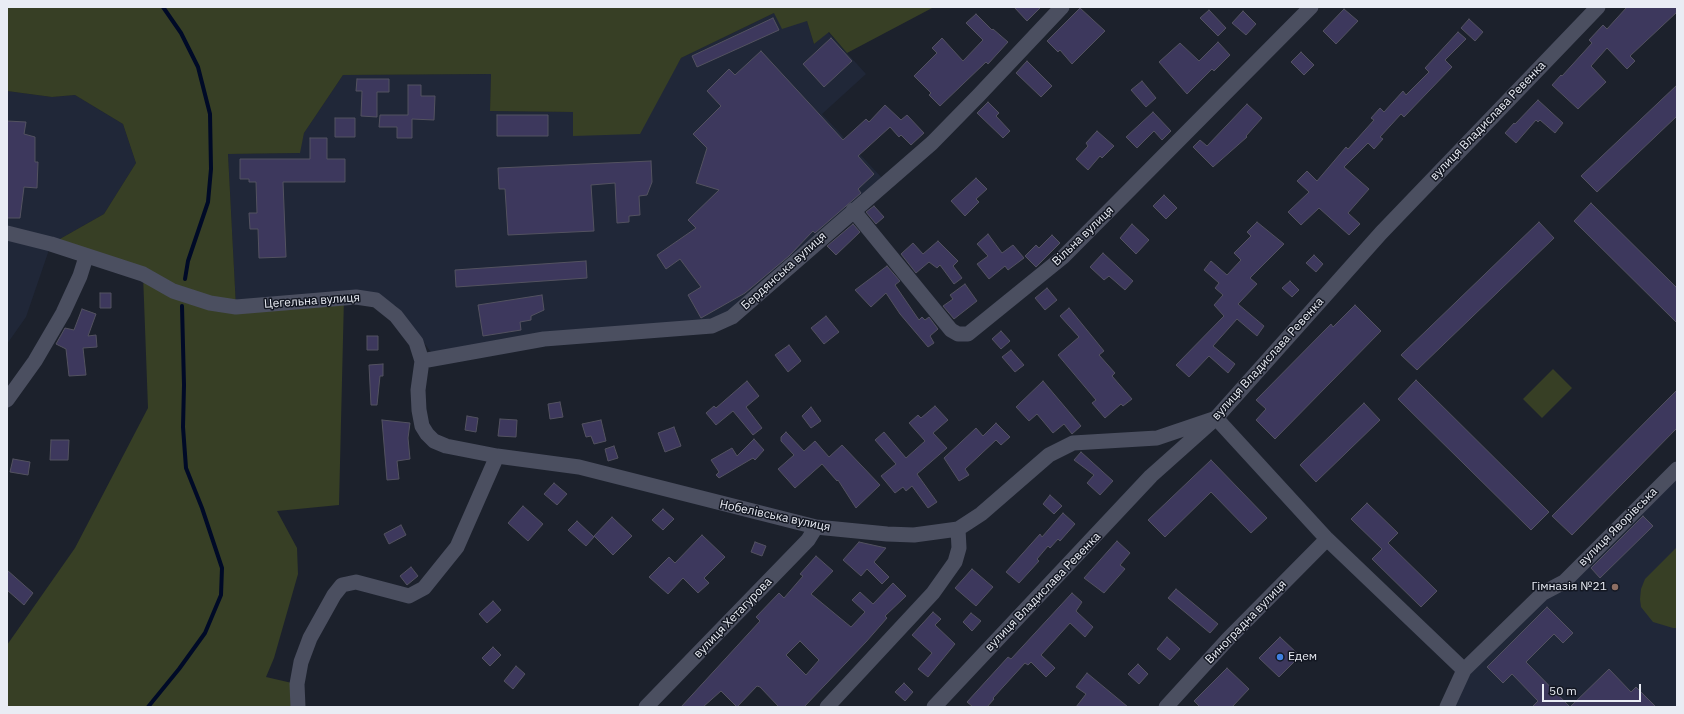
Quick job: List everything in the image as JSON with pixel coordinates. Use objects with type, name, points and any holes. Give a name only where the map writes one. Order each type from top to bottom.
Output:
[{"type":"street","name":"Бердянська вулиця","points":[[422,361],[544,339],[712,326],[732,317],[932,142],[980,95],[1062,7]]},
{"type":"street","name":"Вільна вулиця","points":[[853,210],[951,330],[958,334],[968,334],[1063,257],[1311,7]]},
{"type":"street","name":"вулиця Владислава Ревенка","points":[[934,707],[1151,476],[1216,418],[1381,233],[1598,7]]},
{"type":"street","name":"Цегельна вулиця","points":[[7,233],[50,244],[86,257],[143,274],[173,291],[216,304],[236,307],[356,297],[376,300],[396,316],[416,342],[422,361],[418,390],[419,410],[422,426],[427,434],[434,441],[446,446],[497,456]]},
{"type":"street","points":[[7,400],[35,361],[63,313],[80,276],[86,257]]},
{"type":"street","name":"Нобелівська вулиця","points":[[497,456],[580,467],[816,527],[887,534],[914,535],[958,529],[981,514],[1049,455],[1073,443],[1157,438],[1216,418]]},
{"type":"street","points":[[1216,418],[1327,539],[1464,670]]},
{"type":"street","points":[[298,707],[297,684],[301,662],[310,638],[334,595],[342,585],[356,582],[409,596],[424,588],[457,547],[497,456]]},
{"type":"street","name":"вулиця Яворівська","points":[[1447,707],[1464,670],[1543,593],[1564,582],[1677,468]]},
{"type":"street","name":"вулиця Хетагурова","points":[[646,707],[808,540],[816,527]]},
{"type":"street","points":[[827,707],[933,593],[955,562],[959,548],[958,529]]},
{"type":"street","name":"Виноградна вулиця","points":[[1166,707],[1228,639],[1327,539]]},
{"type":"shaded area","points":[[774,13],[807,21],[814,44],[828,32],[866,74],[822,114],[883,179],[746,301],[713,321],[431,352],[395,305],[386,307],[376,300],[236,307],[228,154],[299,153],[304,133],[343,75],[491,74],[490,111],[573,112],[573,136],[669,78],[681,58]]},
{"type":"shaded area","points":[[7,91],[52,97],[75,95],[123,124],[136,163],[104,214],[51,244],[26,317],[7,344]]},
{"type":"shaded area","name":"Гімназія №21","points":[[1677,469],[1677,707],[1447,707],[1464,670]]},
{"type":"green space","points":[[7,7],[934,7],[847,53],[829,32],[814,44],[807,21],[782,29],[774,13],[681,58],[640,134],[573,136],[573,112],[490,111],[491,74],[343,75],[304,133],[300,153],[228,154],[236,307],[344,297],[339,505],[277,511],[297,548],[298,574],[274,658],[266,677],[292,683],[293,707],[7,707],[7,645],[75,548],[148,408],[143,274],[51,244],[104,214],[136,163],[123,124],[75,95],[52,97],[7,91]]},
{"type":"green space","points":[[1553,369],[1572,388],[1542,418],[1523,399]]},
{"type":"green space","points":[[1677,547],[1677,628],[1673,628],[1653,622],[1641,607],[1640,599],[1641,589],[1645,579]]},
{"type":"building","points":[[1014,7],[1041,7],[1027,21]]},
{"type":"building","points":[[1627,7],[1677,7],[1677,12],[1630,56],[1635,61],[1627,69],[1607,48],[1591,66],[1606,82],[1578,109],[1552,85],[1592,43],[1589,40],[1603,25],[1607,29]]},
{"type":"building","points":[[1080,8],[1105,31],[1072,64],[1060,50],[1058,52],[1047,41]]},
{"type":"building","points":[[1344,9],[1358,21],[1336,44],[1323,31]]},
{"type":"building","points":[[1209,10],[1226,28],[1218,36],[1200,18]]},
{"type":"building","points":[[1243,11],[1256,24],[1246,35],[1232,23]]},
{"type":"building","points":[[976,14],[992,30],[993,29],[1008,42],[988,64],[986,62],[940,106],[929,95],[931,93],[914,76],[937,53],[932,48],[942,38],[963,61],[983,40],[966,23]]},
{"type":"building","points":[[773,18],[779,30],[697,67],[692,56]]},
{"type":"building","points":[[1469,19],[1483,32],[1475,41],[1461,28]]},
{"type":"building","points":[[1458,32],[1466,39],[1445,60],[1452,67],[1404,117],[1401,114],[1380,137],[1383,139],[1374,149],[1368,143],[1344,167],[1369,189],[1348,213],[1360,224],[1349,235],[1319,208],[1301,225],[1288,212],[1309,192],[1297,181],[1307,171],[1317,181],[1346,147],[1348,149],[1374,120],[1371,118],[1380,108],[1384,112],[1403,91],[1406,95],[1429,72],[1425,68]]},
{"type":"building","points":[[831,38],[852,61],[824,87],[803,64]]},
{"type":"building","points":[[1218,42],[1230,55],[1214,71],[1212,69],[1187,94],[1159,62],[1180,43],[1199,61]]},
{"type":"building","points":[[761,51],[843,140],[866,119],[869,122],[885,105],[901,120],[907,115],[924,133],[911,145],[901,135],[899,137],[890,127],[858,156],[874,174],[858,189],[861,193],[815,233],[813,231],[789,256],[745,293],[701,318],[688,295],[701,287],[680,259],[666,269],[657,255],[696,228],[688,220],[719,190],[696,183],[707,148],[693,134],[721,106],[707,91],[729,69],[735,75]]},
{"type":"building","points":[[1301,52],[1314,65],[1304,75],[1291,62]]},
{"type":"building","points":[[1027,61],[1052,86],[1041,97],[1016,73]]},
{"type":"building","points":[[357,79],[389,79],[389,92],[377,92],[377,117],[361,116],[362,91],[356,91]]},
{"type":"building","points":[[1142,81],[1156,98],[1146,107],[1131,90]]},
{"type":"building","points":[[408,85],[421,85],[421,96],[435,96],[434,120],[412,119],[412,138],[397,138],[397,127],[379,127],[380,115],[408,115]]},
{"type":"building","points":[[1677,85],[1677,116],[1597,192],[1581,176]]},
{"type":"building","points":[[1538,100],[1563,123],[1555,133],[1540,120],[1538,122],[1536,120],[1516,143],[1505,133]]},
{"type":"building","points":[[988,102],[999,113],[996,116],[1010,131],[1003,138],[977,113]]},
{"type":"building","points":[[1247,104],[1262,118],[1246,136],[1247,137],[1213,167],[1193,147],[1200,140],[1207,146]]},
{"type":"building","points":[[1153,112],[1171,131],[1162,140],[1154,131],[1137,148],[1126,137]]},
{"type":"building","points":[[497,115],[548,115],[548,136],[497,136]]},
{"type":"building","points":[[335,118],[355,118],[355,137],[335,137]]},
{"type":"building","points":[[7,121],[26,122],[24,134],[35,137],[35,162],[38,162],[37,188],[24,187],[20,218],[7,218]]},
{"type":"building","points":[[1097,131],[1114,146],[1102,158],[1100,156],[1088,170],[1076,159],[1088,146],[1086,143]]},
{"type":"building","points":[[310,138],[327,138],[327,159],[345,159],[345,182],[283,182],[286,257],[259,258],[258,229],[250,229],[249,213],[257,213],[256,182],[249,182],[249,179],[240,179],[240,159],[310,159]]},
{"type":"building","points":[[651,161],[652,182],[647,195],[639,196],[640,215],[629,216],[629,222],[617,223],[615,183],[591,185],[594,231],[508,235],[505,189],[499,189],[498,168]]},
{"type":"building","points":[[976,178],[987,189],[976,199],[979,202],[965,216],[951,201]]},
{"type":"building","points":[[1164,195],[1177,208],[1166,219],[1153,206]]},
{"type":"building","points":[[1591,203],[1677,288],[1677,323],[1574,221]]},
{"type":"building","points":[[874,206],[884,217],[876,224],[866,212]]},
{"type":"building","points":[[1257,222],[1284,244],[1250,278],[1257,284],[1238,304],[1264,326],[1257,336],[1237,319],[1213,346],[1235,364],[1228,373],[1209,356],[1189,377],[1176,365],[1224,316],[1214,305],[1223,295],[1215,288],[1219,283],[1204,270],[1211,261],[1227,275],[1241,260],[1234,253],[1251,236],[1247,232]]},
{"type":"building","points":[[1539,222],[1554,238],[1417,370],[1401,355]]},
{"type":"building","points":[[853,224],[860,232],[836,255],[827,246]]},
{"type":"building","points":[[1132,224],[1149,240],[1136,254],[1120,238]]},
{"type":"building","points":[[988,234],[1002,253],[1013,245],[1024,258],[1008,270],[1005,266],[989,279],[977,264],[988,256],[977,244]]},
{"type":"building","points":[[1052,235],[1060,243],[1036,267],[1025,256],[1036,245],[1039,248]]},
{"type":"building","points":[[938,241],[958,261],[953,266],[962,278],[954,284],[940,265],[937,268],[929,262],[916,273],[901,254],[913,243],[923,254]]},
{"type":"building","points":[[1103,253],[1133,281],[1125,290],[1109,276],[1104,280],[1090,267]]},
{"type":"building","points":[[1314,255],[1323,264],[1316,272],[1306,263]]},
{"type":"building","points":[[586,261],[587,278],[456,287],[455,270]]},
{"type":"building","points":[[887,266],[900,281],[895,285],[919,320],[922,317],[925,320],[929,317],[938,329],[930,336],[934,343],[928,347],[900,314],[886,293],[871,307],[855,290]]},
{"type":"building","points":[[1290,281],[1299,290],[1292,297],[1282,288]]},
{"type":"building","points":[[965,284],[977,301],[954,319],[943,306],[953,299],[950,295]]},
{"type":"building","points":[[1047,288],[1057,300],[1045,310],[1035,298]]},
{"type":"building","points":[[100,293],[111,293],[111,308],[100,308]]},
{"type":"building","points":[[542,295],[544,310],[531,316],[531,320],[520,322],[521,330],[483,336],[478,305]]},
{"type":"building","points":[[1355,305],[1381,331],[1275,439],[1256,420],[1266,409],[1256,400],[1331,324],[1333,327]]},
{"type":"building","points":[[1069,308],[1104,351],[1099,355],[1115,373],[1112,376],[1132,399],[1123,406],[1121,404],[1105,418],[1092,403],[1096,400],[1058,355],[1079,337],[1060,316]]},
{"type":"building","points":[[82,309],[96,314],[88,336],[96,335],[97,347],[83,348],[86,375],[69,376],[66,349],[56,344],[65,328],[74,330]]},
{"type":"building","points":[[826,316],[839,332],[824,344],[811,328]]},
{"type":"building","points":[[1001,331],[1010,341],[1001,349],[992,339]]},
{"type":"building","points":[[367,336],[378,336],[378,350],[367,350]]},
{"type":"building","points":[[789,345],[801,361],[788,372],[775,355]]},
{"type":"building","points":[[1011,350],[1024,365],[1015,372],[1002,357]]},
{"type":"building","points":[[383,364],[383,376],[380,376],[377,405],[371,405],[369,365]]},
{"type":"building","points":[[1416,380],[1549,512],[1531,530],[1398,399]]},
{"type":"building","points":[[747,381],[759,396],[746,407],[762,428],[753,435],[733,411],[716,425],[706,413],[714,406],[716,408]]},
{"type":"building","points":[[1043,381],[1081,426],[1072,434],[1064,424],[1053,433],[1037,414],[1029,421],[1016,407]]},
{"type":"building","points":[[1677,390],[1677,428],[1572,535],[1552,516]]},
{"type":"building","points":[[560,402],[563,417],[550,419],[548,404]]},
{"type":"building","points":[[1364,403],[1380,420],[1316,482],[1300,465]]},
{"type":"building","points":[[935,406],[948,420],[933,433],[947,448],[917,474],[937,502],[928,508],[912,486],[906,491],[903,487],[895,493],[881,476],[896,464],[875,440],[884,432],[906,458],[925,441],[909,423],[918,415],[921,418]]},
{"type":"building","points":[[811,407],[821,421],[811,428],[802,416]]},
{"type":"building","points":[[467,416],[478,418],[476,432],[465,430]]},
{"type":"building","points":[[500,419],[517,420],[516,437],[498,436]]},
{"type":"building","points":[[382,420],[410,423],[408,438],[410,459],[397,461],[399,479],[387,480]]},
{"type":"building","points":[[601,420],[606,441],[594,444],[591,436],[586,437],[582,424]]},
{"type":"building","points":[[996,423],[1010,437],[1001,445],[996,440],[965,469],[969,475],[959,481],[944,458],[976,428],[983,436]]},
{"type":"building","points":[[674,427],[681,446],[665,452],[658,433]]},
{"type":"building","points":[[786,432],[804,451],[815,441],[829,457],[842,445],[880,485],[856,508],[838,480],[837,481],[822,464],[795,488],[778,469],[794,455],[781,441],[781,437]]},
{"type":"building","points":[[754,439],[764,450],[755,460],[753,458],[719,478],[716,475],[719,472],[711,460],[732,448],[737,456]]},
{"type":"building","points":[[51,440],[69,440],[68,460],[50,460]]},
{"type":"building","points":[[614,446],[618,458],[608,461],[605,449]]},
{"type":"building","points":[[1081,452],[1113,481],[1100,495],[1087,483],[1094,475],[1074,460]]},
{"type":"building","points":[[13,459],[30,462],[28,475],[10,472]]},
{"type":"building","points":[[1211,460],[1267,518],[1251,533],[1211,492],[1165,537],[1148,520]]},
{"type":"building","points":[[554,483],[567,494],[557,505],[544,494]]},
{"type":"building","points":[[1050,495],[1062,506],[1054,514],[1043,504]]},
{"type":"building","points":[[1367,503],[1398,533],[1388,543],[1437,591],[1421,607],[1372,559],[1382,549],[1351,519]]},
{"type":"building","points":[[523,506],[543,524],[528,541],[508,523]]},
{"type":"building","points":[[663,509],[674,519],[663,530],[652,520]]},
{"type":"building","points":[[1063,513],[1075,524],[1060,541],[1058,539],[1050,548],[1048,546],[1037,559],[1039,561],[1019,583],[1006,572],[1040,534],[1042,537]]},
{"type":"building","points":[[1643,516],[1653,526],[1600,578],[1591,568]]},
{"type":"building","points":[[612,517],[632,536],[613,555],[594,536]]},
{"type":"building","points":[[577,521],[594,537],[586,546],[568,530]]},
{"type":"building","points":[[401,525],[406,535],[389,544],[384,534]]},
{"type":"building","points":[[702,535],[725,557],[704,578],[709,583],[698,593],[683,578],[668,594],[649,577],[669,557],[675,563]]},
{"type":"building","points":[[1117,541],[1130,553],[1120,565],[1125,569],[1104,593],[1084,578]]},
{"type":"building","points":[[755,542],[766,546],[762,556],[751,552]]},
{"type":"building","points":[[859,542],[886,548],[874,562],[889,577],[882,584],[867,569],[861,576],[843,560]]},
{"type":"building","points":[[816,556],[833,571],[811,594],[851,627],[865,612],[852,600],[860,592],[873,604],[893,583],[906,596],[885,616],[887,618],[866,642],[804,707],[779,707],[760,687],[757,686],[737,707],[721,691],[703,707],[681,707],[760,621],[756,617],[779,593],[784,598],[803,576],[800,574]],"holes":[[[800,641],[819,660],[806,675],[786,655]]]},
{"type":"building","points":[[411,567],[418,576],[407,585],[400,576]]},
{"type":"building","points":[[972,569],[993,587],[976,606],[955,588]]},
{"type":"building","points":[[7,570],[33,593],[24,605],[7,590]]},
{"type":"building","points":[[1176,589],[1218,624],[1210,633],[1168,598]]},
{"type":"building","points":[[1072,593],[1082,602],[1076,611],[1093,627],[1085,637],[1070,623],[1041,655],[1055,668],[1046,677],[1031,662],[1028,665],[1025,663],[993,698],[994,699],[987,707],[973,707],[967,702],[1008,657],[1011,659]]},
{"type":"building","points":[[493,601],[501,610],[487,623],[479,614]]},
{"type":"building","points":[[1547,607],[1573,633],[1563,643],[1554,634],[1526,662],[1570,707],[1532,707],[1538,701],[1512,674],[1503,683],[1487,667]]},
{"type":"building","points":[[933,612],[941,619],[935,625],[955,644],[928,677],[918,669],[932,653],[912,635]]},
{"type":"building","points":[[971,613],[981,621],[972,631],[963,622]]},
{"type":"building","points":[[1167,637],[1180,649],[1170,660],[1157,649]]},
{"type":"building","name":"Едем","points":[[1280,637],[1300,656],[1279,677],[1259,658]]},
{"type":"building","points":[[493,647],[501,655],[490,666],[482,658]]},
{"type":"building","points":[[1138,664],[1148,674],[1139,684],[1128,674]]},
{"type":"building","points":[[516,666],[525,674],[513,689],[504,681]]},
{"type":"building","points":[[1227,668],[1249,689],[1232,707],[1200,707],[1194,701]]},
{"type":"building","points":[[1609,669],[1631,692],[1636,687],[1656,707],[1570,707]]},
{"type":"building","points":[[1087,673],[1128,707],[1076,707],[1086,694],[1076,687]]},
{"type":"building","points":[[904,683],[913,692],[905,701],[895,692]]},
{"type":"waterway","points":[[163,7],[181,33],[198,67],[210,114],[211,169],[208,202],[188,261],[185,279]]},
{"type":"waterway","points":[[148,707],[179,669],[205,633],[221,595],[222,568],[202,508],[186,468],[183,427],[184,385],[182,306]]},
{"type":"place","name":"Гімназія №21","points":[[1615,587]]},
{"type":"place","name":"Едем","points":[[1280,657]]}]
